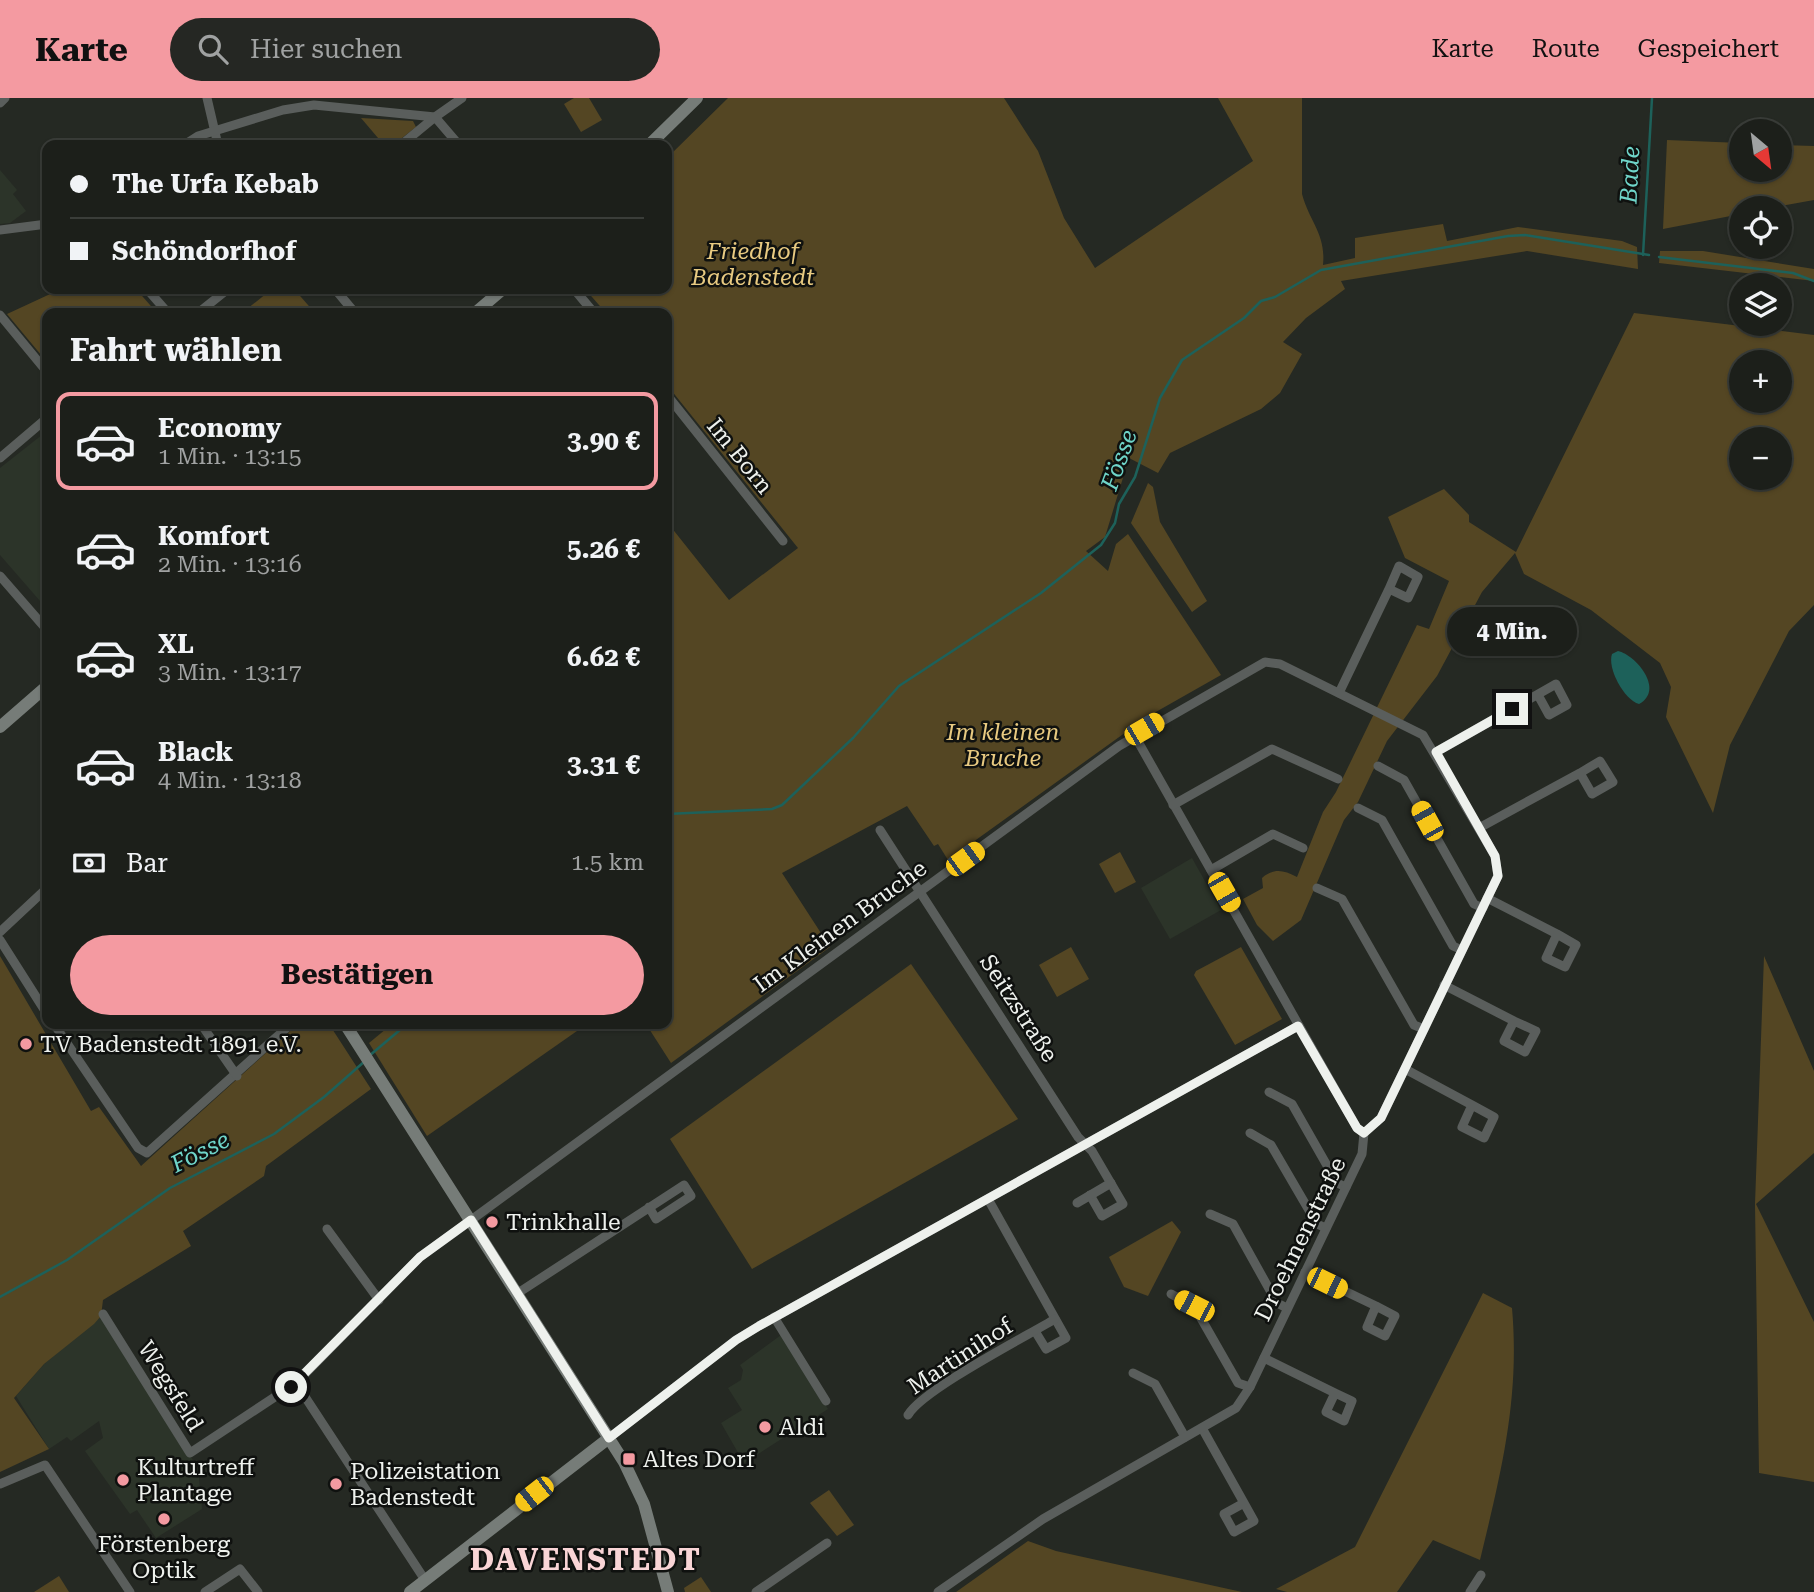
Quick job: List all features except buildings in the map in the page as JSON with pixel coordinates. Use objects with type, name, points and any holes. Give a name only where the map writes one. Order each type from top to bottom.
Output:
[{"type":"street","points":[[0,103],[5,98]]},
{"type":"street","points":[[206,98],[216,140]]},
{"type":"street","points":[[364,98],[370,109]]},
{"type":"street","points":[[407,140],[462,98]]},
{"type":"street","points":[[654,140],[697,98]]},
{"type":"street","points":[[194,140],[212,131],[299,106],[370,109],[435,117],[455,140]]},
{"type":"street","points":[[0,230],[42,225]]},
{"type":"street","points":[[151,294],[164,308]]},
{"type":"street","points":[[204,308],[222,294]]},
{"type":"street","points":[[339,294],[351,308]]},
{"type":"street","points":[[481,308],[497,294]]},
{"type":"street","points":[[578,294],[590,308]]},
{"type":"street","points":[[1,319],[42,366]]},
{"type":"street","name":"Im Born","points":[[672,401],[783,541]]},
{"type":"street","points":[[0,457],[42,422]]},
{"type":"street","points":[[0,576],[42,624]]},
{"type":"street","points":[[1339,693],[1389,589]]},
{"type":"street","name":"Im Kleinen Bruche","points":[[471,1220],[1119,746],[1136,738],[1144,729],[1265,662],[1280,664],[1391,718]]},
{"type":"street","points":[[0,727],[42,690]]},
{"type":"street","points":[[1436,752],[1538,695]]},
{"type":"street","name":"Droehnenstraße","points":[[939,1592],[1043,1519],[1236,1408],[1250,1387],[1362,1154],[1364,1133],[1381,1118],[1498,876],[1498,867],[1479,828],[1436,752],[1423,735],[1391,718]]},
{"type":"street","points":[[1136,738],[1298,1026],[1357,1128],[1364,1133]]},
{"type":"street","points":[[1173,805],[1272,749],[1338,779]]},
{"type":"street","points":[[1378,766],[1404,780],[1474,904],[1483,908]]},
{"type":"street","points":[[1479,828],[1580,773]]},
{"type":"street","points":[[1358,808],[1381,820],[1453,946],[1462,950]]},
{"type":"street","name":"Seitzstraße","points":[[880,830],[1111,1183]]},
{"type":"street","points":[[1210,870],[1273,834],[1303,848]]},
{"type":"street","points":[[1317,888],[1342,899],[1414,1025],[1424,1029]]},
{"type":"street","points":[[0,932],[42,893]]},
{"type":"street","points":[[1487,898],[1557,934]]},
{"type":"street","points":[[0,940],[42,1006]]},
{"type":"street","points":[[1444,985],[1514,1021]]},
{"type":"street","points":[[410,1592],[612,1442],[736,1340],[1298,1026]]},
{"type":"street","points":[[57,1029],[138,1148],[147,1153],[237,1076],[286,1029]]},
{"type":"street","points":[[204,1029],[237,1076]]},
{"type":"street","points":[[348,1029],[612,1442],[644,1504],[668,1592]]},
{"type":"street","points":[[1405,1069],[1472,1105]]},
{"type":"street","points":[[1269,1093],[1292,1104],[1337,1183],[1346,1187]]},
{"type":"street","points":[[1250,1133],[1271,1145],[1317,1224],[1326,1228]]},
{"type":"street","points":[[1077,1202],[1111,1183],[1123,1204],[1102,1216],[1090,1195]]},
{"type":"street","points":[[988,1199],[1055,1319]]},
{"type":"street","points":[[518,1293],[649,1207]]},
{"type":"street","points":[[1210,1214],[1233,1224],[1277,1303],[1287,1308]]},
{"type":"street","name":"Wegsfeld","points":[[103,1314],[190,1453],[296,1383],[420,1257],[471,1220]]},
{"type":"street","points":[[327,1229],[379,1300]]},
{"type":"street","points":[[1305,1272],[1376,1306]]},
{"type":"street","points":[[1171,1294],[1194,1306],[1238,1383],[1250,1387]]},
{"type":"street","points":[[774,1317],[826,1402]]},
{"type":"street","name":"Martinihof","points":[[908,1415],[913,1406],[1035,1331],[1055,1319],[1066,1338],[1046,1349],[1035,1331]]},
{"type":"street","points":[[1264,1358],[1335,1393]]},
{"type":"street","points":[[1133,1373],[1155,1384],[1185,1437]]},
{"type":"street","points":[[296,1383],[425,1580]]},
{"type":"street","points":[[1202,1428],[1244,1503]]},
{"type":"street","points":[[0,1484],[45,1465],[130,1592]]},
{"type":"street","points":[[756,1592],[827,1543]]},
{"type":"street","points":[[205,1592],[240,1569],[258,1592]]},
{"type":"street","points":[[1470,1592],[1481,1575]]},
{"type":"shaded area","points":[[0,170],[17,190],[13,194],[26,211],[10,223],[0,224]]},
{"type":"shaded area","points":[[42,435],[42,603],[0,555],[0,468]]},
{"type":"shaded area","points":[[1192,858],[1221,910],[1170,939],[1141,888]]},
{"type":"shaded area","points":[[101,1316],[198,1468],[202,1509],[156,1538],[137,1510],[130,1514],[85,1451],[103,1438],[99,1421],[71,1441],[67,1437],[49,1449],[16,1396],[44,1364]]},
{"type":"shaded area","points":[[781,1335],[828,1409],[744,1463],[721,1423],[742,1410],[728,1388],[741,1380],[743,1370],[740,1365]]},
{"type":"green space","points":[[574,98],[589,98],[602,120],[581,132],[564,104]]},
{"type":"green space","points":[[728,98],[1004,98],[1038,151],[1064,218],[1095,268],[1253,161],[1218,98],[1302,98],[1302,194],[1320,237],[1323,265],[1355,258],[1355,238],[1443,224],[1447,241],[1518,227],[1622,241],[1637,247],[1638,269],[1527,251],[1341,281],[1345,289],[1306,318],[1283,342],[1302,354],[1280,393],[1261,409],[1170,453],[1158,473],[1129,458],[1105,537],[1086,551],[1108,571],[1116,544],[1128,534],[1221,675],[1147,717],[948,860],[938,844],[934,846],[907,806],[782,873],[830,947],[671,1063],[649,1029],[672,1029],[672,528],[729,600],[798,548],[672,391],[672,308],[602,308],[589,294],[672,294],[672,153]]},
{"type":"green space","points":[[361,118],[413,121],[416,127],[399,140],[380,140]]},
{"type":"green space","points":[[1667,140],[1729,143],[1729,182],[1792,182],[1792,145],[1814,146],[1814,200],[1792,204],[1792,196],[1729,196],[1729,216],[1663,229]]},
{"type":"green space","points":[[1660,251],[1703,251],[1729,255],[1729,259],[1752,259],[1814,269],[1814,281],[1792,278],[1792,273],[1745,273],[1659,263]]},
{"type":"green space","points":[[50,294],[140,294],[153,308],[42,308],[42,356],[7,314]]},
{"type":"green space","points":[[266,294],[298,294],[311,308],[248,308]]},
{"type":"green space","points":[[1634,313],[1729,325],[1729,336],[1792,336],[1792,332],[1814,335],[1814,605],[1789,631],[1730,745],[1713,813],[1666,717],[1671,687],[1660,663],[1591,610],[1524,574],[1515,553],[1482,592],[1437,676],[1387,741],[1358,802],[1344,820],[1301,920],[1273,941],[1257,925],[1243,899],[1263,888],[1262,878],[1275,871],[1297,877],[1323,812],[1336,792],[1417,625],[1429,629],[1449,581],[1405,558],[1388,517],[1444,489],[1469,515],[1469,522],[1516,552]]},
{"type":"green space","points":[[1148,483],[1153,487],[1160,522],[1207,601],[1192,612],[1131,523]]},
{"type":"green space","points":[[1120,852],[1136,882],[1115,893],[1099,864]]},
{"type":"green space","points":[[1071,947],[1089,979],[1057,997],[1039,965]]},
{"type":"green space","points":[[1241,947],[1282,1019],[1235,1045],[1194,975],[1196,971]]},
{"type":"green space","points":[[0,956],[91,1111],[99,1107],[141,1166],[292,1029],[332,1029],[371,1089],[266,1166],[264,1176],[183,1231],[191,1246],[103,1300],[101,1316],[94,1324],[44,1364],[14,1398],[49,1449],[0,1472]]},
{"type":"green space","points":[[1764,956],[1814,1071],[1814,1153],[1756,1204],[1814,1322],[1814,1482],[1759,1473],[1755,1204]]},
{"type":"green space","points":[[911,964],[1018,1119],[752,1269],[670,1139]]},
{"type":"green space","points":[[386,1029],[580,1029],[427,1136],[369,1043]]},
{"type":"green space","points":[[1172,1221],[1181,1232],[1148,1296],[1124,1287],[1109,1257]]},
{"type":"green space","points":[[1483,1293],[1512,1308],[1514,1341],[1507,1436],[1480,1560],[1433,1540],[1397,1592],[1287,1592],[1276,1589],[1355,1547]]},
{"type":"green space","points":[[829,1490],[854,1525],[837,1536],[810,1503]]},
{"type":"green space","points":[[1028,1541],[1056,1551],[1242,1592],[956,1592]]},
{"type":"green space","points":[[59,1576],[69,1592],[34,1592]]},
{"type":"green space","points":[[701,1577],[711,1592],[685,1592],[684,1588]]},
{"type":"water","points":[[1618,651],[1633,659],[1649,682],[1646,698],[1639,704],[1628,696],[1614,675],[1612,654]]},
{"type":"waterway","name":"Bade","points":[[1643,255],[1652,98]]},
{"type":"waterway","name":"Fösse","points":[[672,814],[772,809],[782,805],[853,738],[899,686],[1041,593],[1101,545],[1115,523],[1119,504],[1135,477],[1160,398],[1182,360],[1244,318],[1261,301],[1275,297],[1321,270],[1508,236],[1525,235],[1649,255]]},
{"type":"waterway","name":"Fösse","points":[[1659,257],[1793,273],[1814,281]]},
{"type":"waterway","name":"Fösse","points":[[369,1056],[401,1029]]},
{"type":"waterway","name":"Fösse","points":[[0,1297],[67,1260],[170,1188],[274,1134],[324,1097],[365,1061]]},
{"type":"place","name":"TV Badenstedt 1891 e.V.","points":[[26,1044]]},
{"type":"place","name":"Trinkhalle","points":[[492,1222]]},
{"type":"place","name":"Aldi","points":[[765,1427]]},
{"type":"place","name":"Altes Dorf","points":[[629,1459]]},
{"type":"place","name":"Kulturtreff Plantage","points":[[123,1480]]},
{"type":"place","name":"Polizeistation Badenstedt","points":[[336,1484]]},
{"type":"place","name":"Förstenberg Optik","points":[[164,1519]]},
{"type":"district","name":"DAVENSTEDT","points":[[586,1560]]},
{"type":"route","points":[[291,1387],[420,1257],[471,1220],[609,1438],[736,1340],[759,1326],[1298,1026],[1357,1128],[1364,1133],[1381,1118],[1498,876],[1495,856],[1436,752],[1512,709]]},
{"type":"park label","name":"Friedhof Badenstedt","points":[[753,264]]},
{"type":"park label","name":"Im kleinen Bruche","points":[[1003,745]]}]
